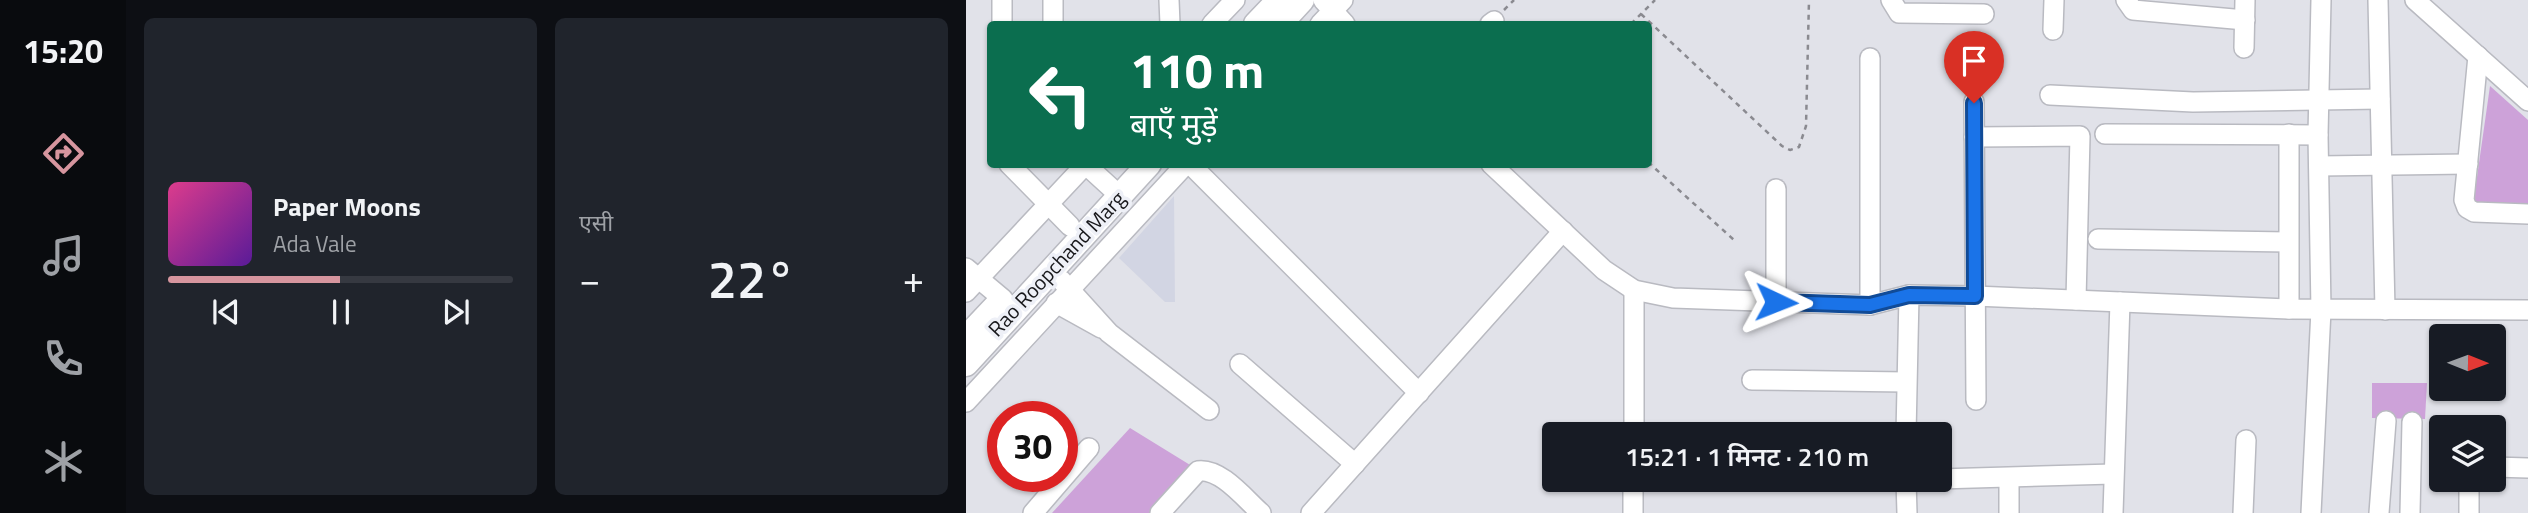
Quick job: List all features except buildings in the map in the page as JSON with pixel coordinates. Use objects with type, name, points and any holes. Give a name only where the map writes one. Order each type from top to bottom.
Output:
[{"type":"main road","points":[[1259,21],[1279,0]]},
{"type":"main road","points":[[1283,21],[1302,0]]},
{"type":"main road","name":"Rao Roopchand Marg","points":[[966,364],[1052,270],[1114,191],[1125,168]]},
{"type":"main road","name":"Rao Roopchand Marg","points":[[966,338],[1070,226],[1144,168]]},
{"type":"street","points":[[1002,0],[1002,21]]},
{"type":"street","points":[[1053,0],[1053,21]]},
{"type":"street","points":[[1169,0],[1170,21]]},
{"type":"street","points":[[1215,21],[1235,0]]},
{"type":"street","points":[[1891,0],[1899,13],[1984,14]]},
{"type":"street","points":[[2053,30],[2054,0]]},
{"type":"street","points":[[2126,0],[2133,10],[2245,10],[2244,48]]},
{"type":"street","points":[[2311,513],[2320,310],[2321,0]]},
{"type":"street","points":[[2378,0],[2385,310]]},
{"type":"street","points":[[2415,0],[2528,101]]},
{"type":"street","points":[[2478,55],[2464,200],[2468,208],[2487,214],[2528,215]]},
{"type":"street","points":[[1870,58],[1870,305]]},
{"type":"street","points":[[2050,95],[2193,102],[2381,99]]},
{"type":"street","points":[[1974,103],[1976,400]]},
{"type":"street","points":[[2289,134],[2289,309]]},
{"type":"street","points":[[2105,135],[2319,135]]},
{"type":"street","points":[[1973,137],[2080,136],[2076,300]]},
{"type":"street","points":[[2319,166],[2468,164]]},
{"type":"street","points":[[1013,168],[1070,226]]},
{"type":"street","points":[[1003,299],[970,279],[1082,168]]},
{"type":"street","points":[[1088,168],[1114,191]]},
{"type":"street","points":[[966,402],[1185,168]]},
{"type":"street","points":[[1193,168],[1419,393]]},
{"type":"street","points":[[1495,168],[1604,270],[1634,290],[1673,298],[1870,305],[1909,295],[2320,310],[2528,310]]},
{"type":"street","points":[[1776,189],[1776,302]]},
{"type":"street","points":[[1311,513],[1563,232]]},
{"type":"street","points":[[2098,239],[2288,242]]},
{"type":"street","points":[[1052,270],[1109,333]]},
{"type":"street","points":[[1634,290],[1634,422]]},
{"type":"street","points":[[1906,422],[1909,295]]},
{"type":"street","points":[[2113,513],[2120,302]]},
{"type":"street","points":[[1056,303],[1109,333],[1209,410]]},
{"type":"street","points":[[1240,364],[1355,464]]},
{"type":"street","points":[[1752,380],[1906,382]]},
{"type":"street","points":[[2379,513],[2386,421]]},
{"type":"street","points":[[2410,513],[2412,422]]},
{"type":"street","points":[[2243,513],[2246,440]]},
{"type":"street","points":[[1033,513],[1089,448]]},
{"type":"street","points":[[2506,467],[2528,468]]},
{"type":"street","points":[[1160,513],[1198,471],[1206,470],[1216,474],[1261,513]]},
{"type":"street","points":[[1952,479],[2113,474]]},
{"type":"street","points":[[2009,478],[2009,513]]},
{"type":"street","points":[[1633,492],[1633,513]]},
{"type":"street","points":[[1906,492],[1907,513]]},
{"type":"street","points":[[2469,492],[2469,513]]},
{"type":"path","points":[[1634,21],[1655,0]]},
{"type":"path","points":[[1652,24],[1782,146],[1790,150],[1798,147],[1806,125],[1809,0]]},
{"type":"path","points":[[1641,14],[1648,21]]},
{"type":"path","points":[[1652,166],[1734,240]]},
{"type":"shaded area","points":[[2490,86],[2528,120],[2528,212],[2472,212]]},
{"type":"shaded area","points":[[1174,196],[1175,302],[1165,302],[1119,258]]},
{"type":"shaded area","points":[[2372,383],[2427,383],[2425,419],[2372,418]]},
{"type":"shaded area","points":[[1130,428],[1195,468],[1154,513],[1052,513],[1071,492],[1078,492],[1078,485]]},
{"type":"route","points":[[1776,302],[1870,305],[1888,303],[1909,295],[1975,296],[1974,103]]}]
